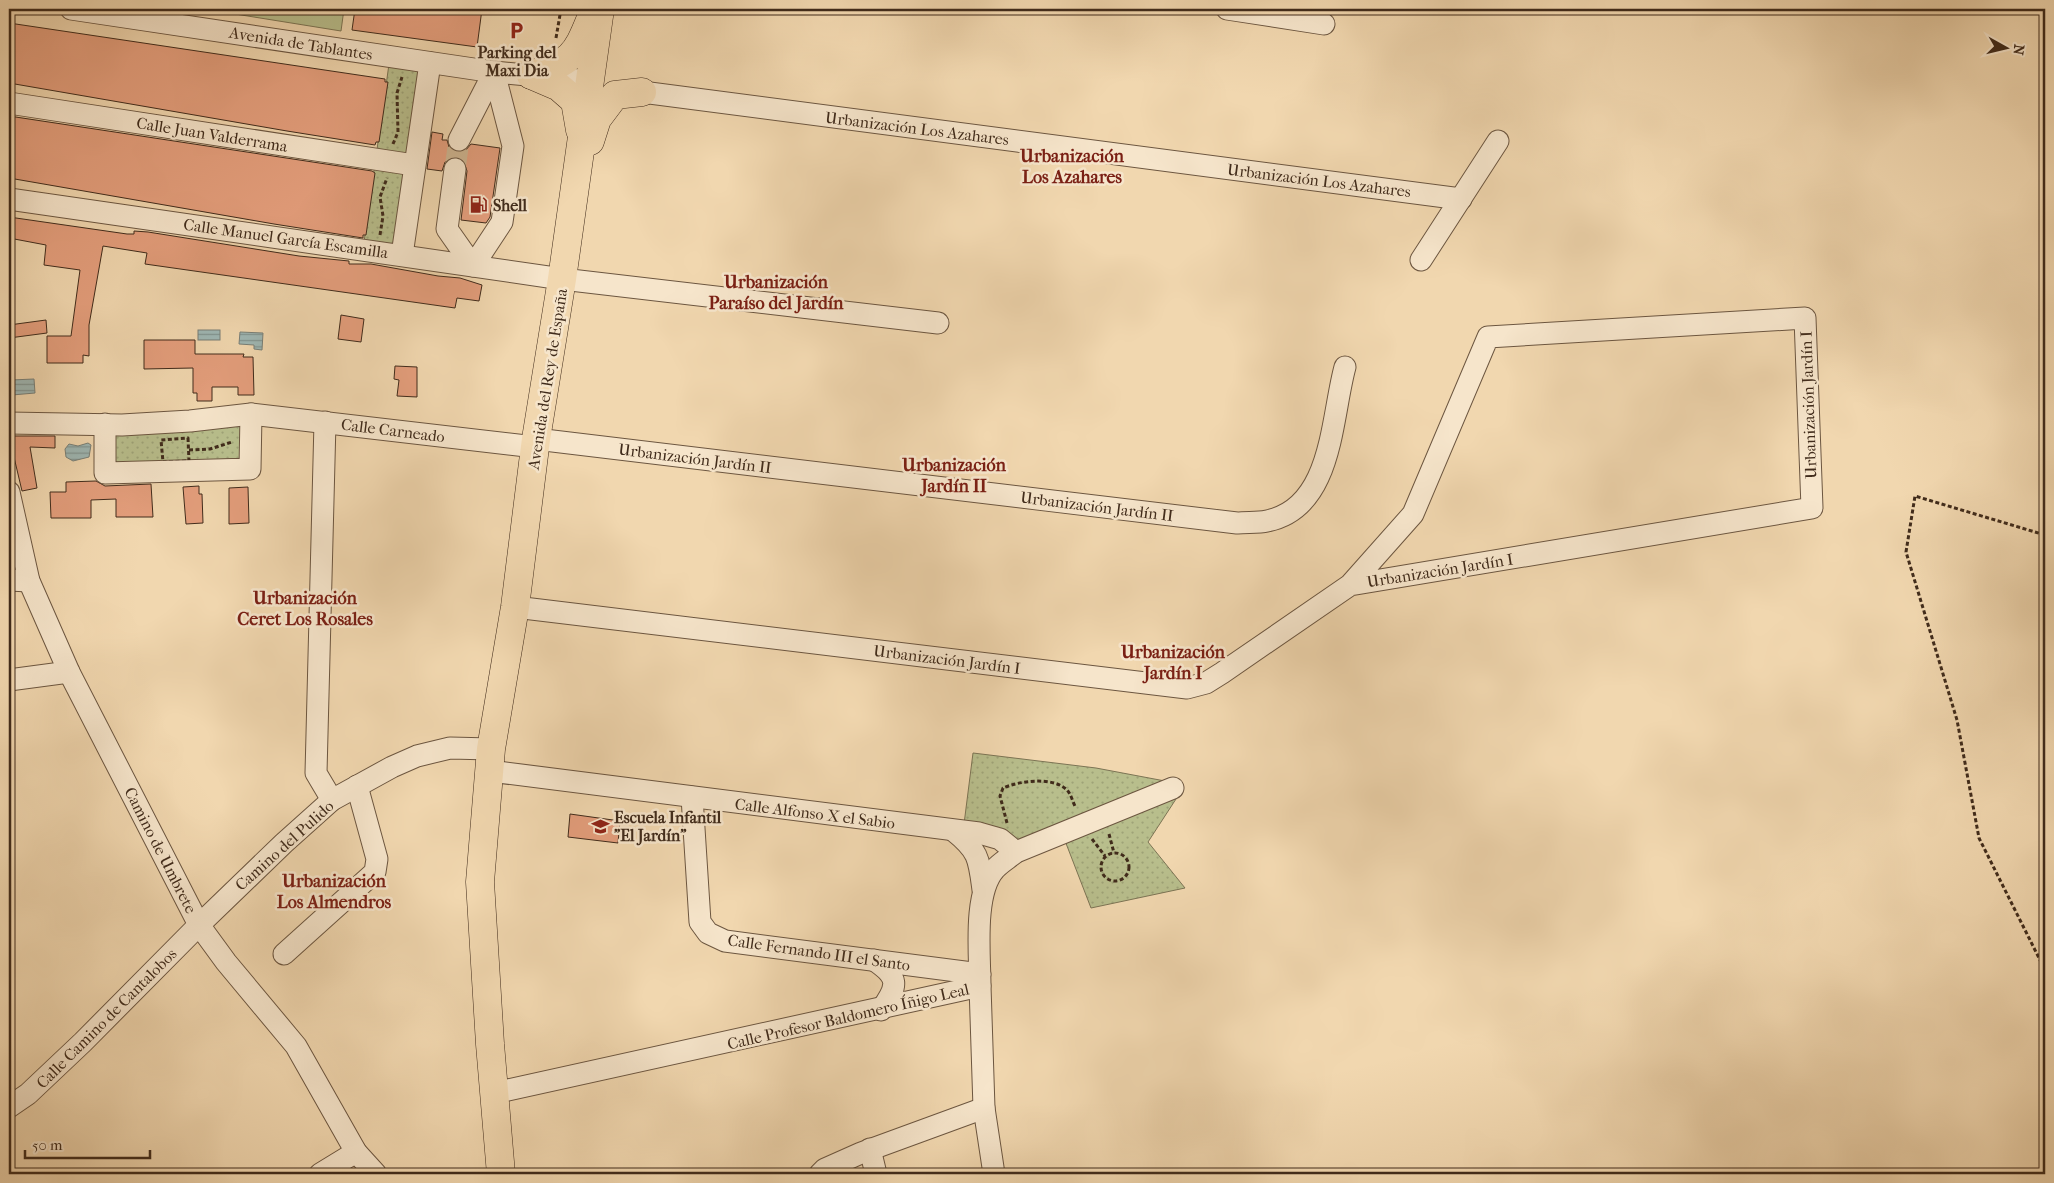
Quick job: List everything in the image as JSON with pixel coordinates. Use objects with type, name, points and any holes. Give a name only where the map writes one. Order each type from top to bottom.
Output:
[{"type":"main road","points":[[544,61],[562,65],[580,46],[594,9]]},
{"type":"main road","name":"Avenida del Rey de España","points":[[501,1174],[480,882],[491,760],[515,607],[536,443],[562,280],[600,9]]},
{"type":"main road","points":[[594,51],[607,76],[642,92]]},
{"type":"main road","points":[[544,61],[559,87],[575,101],[582,139]]},
{"type":"main road","points":[[574,198],[597,119],[615,95],[642,92]]},
{"type":"street","name":"Avenida de Tablantes","points":[[71,9],[494,72],[544,61],[590,81]]},
{"type":"street","points":[[1227,9],[1324,24]]},
{"type":"street","points":[[402,255],[430,63]]},
{"type":"street","points":[[459,140],[494,72]]},
{"type":"street","points":[[455,169],[447,229],[473,266],[502,222],[513,146],[494,72]]},
{"type":"street","name":"Urbanización Los Azahares","points":[[642,92],[1461,198]]},
{"type":"street","name":"Calle Juan Valderrama","points":[[9,103],[414,165]]},
{"type":"street","points":[[1421,260],[1498,141]]},
{"type":"street","name":"Calle Manuel García Escamilla","points":[[9,199],[402,255],[562,280]]},
{"type":"street","points":[[562,280],[938,323]]},
{"type":"street","name":"Urbanización Jardín I","points":[[515,607],[1187,688],[1206,683],[1222,673],[1350,585],[1413,514],[1488,337],[1805,318],[1812,508],[1350,585]]},
{"type":"street","name":"Urbanización Jardín II","points":[[536,443],[1237,523],[1261,521],[1269,520],[1297,508],[1318,482],[1329,451],[1345,367]]},
{"type":"street","name":"Calle Carneado","points":[[9,423],[105,424],[190,421],[251,424],[325,422],[536,443]]},
{"type":"street","points":[[325,422],[316,773],[332,800]]},
{"type":"street","points":[[105,424],[104,473],[250,469],[251,424]]},
{"type":"street","name":"Camino de Umbrete","points":[[9,492],[19,580],[69,672],[199,925],[226,962],[296,1046],[356,1152],[376,1174]]},
{"type":"street","points":[[9,680],[69,672]]},
{"type":"street","name":"Camino del Pulido","points":[[199,925],[332,800],[417,756],[450,748],[491,760]]},
{"type":"street","name":"Calle Alfonso X el Sabio","points":[[491,760],[692,797],[979,833],[1008,846]]},
{"type":"street","points":[[284,954],[375,872],[377,859],[357,786]]},
{"type":"street","name":"Calle Profesor Baldomero Íñigo Leal","points":[[494,1093],[881,1010],[980,980],[983,890],[1008,846],[1084,824],[1173,788]]},
{"type":"street","name":"Calle Fernando III el Santo","points":[[692,797],[700,922],[708,934],[725,940],[874,960],[980,980]]},
{"type":"street","points":[[954,831],[972,846],[980,869],[983,890]]},
{"type":"street","name":"Calle Camino de Cantalobos","points":[[9,1107],[28,1094],[83,1042],[199,925]]},
{"type":"street","points":[[874,960],[890,970],[895,983],[892,994],[881,1010]]},
{"type":"street","points":[[980,980],[984,1108],[994,1174]]},
{"type":"street","points":[[820,1174],[825,1169],[870,1149],[984,1108]]},
{"type":"street","points":[[870,1149],[876,1174]]},
{"type":"street","points":[[320,1174],[356,1152]]},
{"type":"path","points":[[544,61],[561,9]]},
{"type":"path","points":[[188,450],[210,449],[228,444],[251,424]]},
{"type":"path","points":[[188,438],[188,450],[189,461],[163,462],[161,440],[188,438]]},
{"type":"path","points":[[2045,535],[1915,496],[1906,552],[1957,720],[1979,838],[2045,970]]},
{"type":"path","points":[[1008,846],[1008,820],[1000,796],[1003,788],[1017,782],[1047,783],[1067,790],[1084,824]]},
{"type":"path","points":[[1118,853],[1128,861],[1127,875],[1119,881],[1109,880],[1102,873],[1101,864],[1109,854],[1118,853]]},
{"type":"green space","points":[[204,9],[344,9],[341,31]]},
{"type":"green space","points":[[390,57],[430,63],[402,255],[363,249]]},
{"type":"green space","points":[[251,414],[250,469],[105,473],[105,424]]},
{"type":"green space","points":[[973,753],[1096,768],[1165,781],[1173,788],[1176,799],[1148,842],[1185,888],[1091,908],[1062,833],[1016,852],[963,832]]},
{"type":"water","points":[[198,330],[220,330],[220,340],[198,340]]},
{"type":"water","points":[[240,332],[263,333],[262,350],[254,349],[254,345],[239,344]]},
{"type":"water","points":[[34,379],[35,393],[12,395],[11,380]]},
{"type":"water","points":[[88,443],[91,445],[89,457],[73,461],[66,457],[65,449],[69,444],[78,446]]},
{"type":"building","points":[[355,9],[482,9],[477,47],[352,30]]},
{"type":"building","points":[[9,23],[385,79],[385,82],[388,82],[379,142],[376,142],[375,145],[287,131],[9,83]]},
{"type":"building","points":[[9,116],[372,171],[375,173],[366,235],[363,235],[363,238],[274,224],[9,178]]},
{"type":"building","points":[[432,132],[443,134],[442,140],[447,140],[449,147],[454,151],[465,151],[471,144],[500,148],[490,217],[486,223],[461,220],[467,171],[463,159],[457,157],[450,158],[445,162],[442,171],[427,169]]},
{"type":"building","points":[[9,217],[127,234],[134,234],[134,231],[148,232],[299,256],[349,261],[349,264],[371,264],[460,278],[482,285],[479,301],[457,298],[455,308],[145,264],[147,253],[103,246],[89,325],[89,356],[83,355],[83,363],[47,363],[47,336],[71,336],[80,270],[44,265],[46,245],[9,238]]},
{"type":"building","points":[[341,315],[364,319],[361,342],[338,339]]},
{"type":"building","points":[[46,320],[47,333],[9,338],[9,325]]},
{"type":"building","points":[[144,340],[195,340],[195,354],[244,354],[243,357],[253,357],[254,395],[238,395],[238,387],[212,387],[212,401],[197,401],[197,393],[193,393],[193,368],[144,369]]},
{"type":"building","points":[[395,366],[417,367],[417,397],[397,396],[399,380],[394,379]]},
{"type":"building","points":[[9,436],[55,436],[55,448],[30,447],[37,488],[22,491]]},
{"type":"building","points":[[96,481],[105,486],[151,484],[153,517],[116,517],[116,499],[91,500],[91,518],[51,518],[50,492],[66,492],[66,482]]},
{"type":"building","points":[[199,486],[199,494],[202,494],[203,523],[186,524],[183,487]]},
{"type":"building","points":[[248,487],[249,523],[229,524],[229,488]]},
{"type":"building","points":[[570,814],[620,821],[618,843],[568,837]]},
{"type":"tunnel","points":[[455,169],[459,140]]},
{"type":"place","name":"Parking del Maxi Dia","points":[[517,31]]},
{"type":"place","name":"Shell","points":[[479,205]]},
{"type":"place","name":"Escuela Infantil \"El Jardín\"","points":[[600,826]]},
{"type":"district","name":"Urbanización Los Azahares","points":[[1072,166]]},
{"type":"district","name":"Urbanización Paraíso del Jardín","points":[[776,292]]},
{"type":"district","name":"Urbanización Jardín II","points":[[954,475]]},
{"type":"district","name":"Urbanización Ceret Los Rosales","points":[[305,608]]},
{"type":"district","name":"Urbanización Jardín I","points":[[1173,662]]},
{"type":"district","name":"Urbanización Los Almendros","points":[[334,891]]}]
